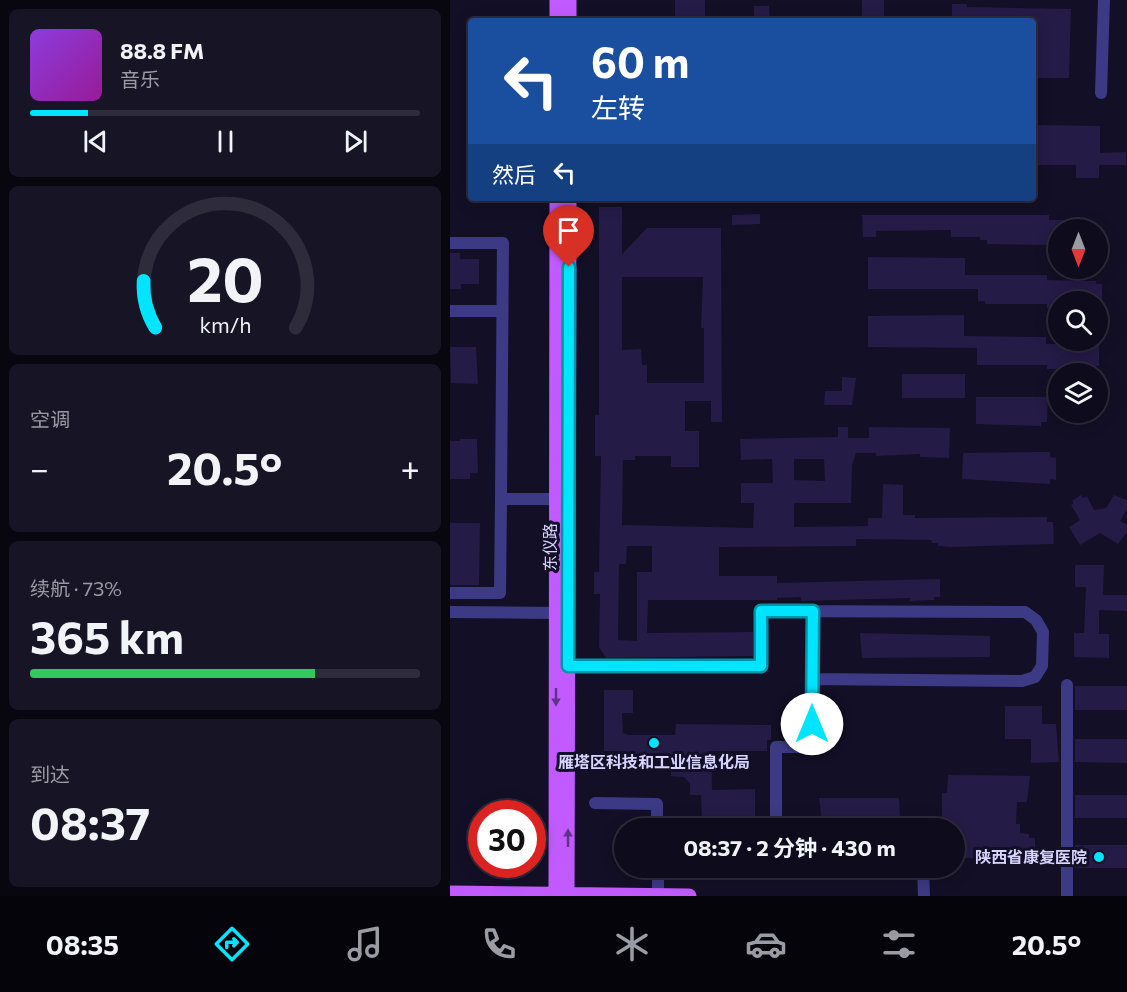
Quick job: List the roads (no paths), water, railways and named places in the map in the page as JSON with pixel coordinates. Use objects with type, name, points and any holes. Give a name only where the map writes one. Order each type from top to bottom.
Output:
[{"type":"main road","points":[[557,0],[557,18]]},
{"type":"main road","points":[[569,18],[570,0]]},
{"type":"main road","name":"东仪路","points":[[557,201],[556,613],[562,895]]},
{"type":"main road","name":"东仪路","points":[[562,895],[568,666],[569,201]]},
{"type":"main road","points":[[450,893],[689,896]]},
{"type":"street","points":[[1101,93],[1104,0]]},
{"type":"street","points":[[450,243],[503,243],[500,593],[450,593]]},
{"type":"street","points":[[450,311],[502,311]]},
{"type":"street","points":[[501,499],[556,499]]},
{"type":"street","points":[[568,666],[761,666],[761,611],[1025,612],[1040,626],[1043,643],[1042,666],[1035,677],[1022,681],[812,679]]},
{"type":"street","points":[[776,818],[776,747],[812,747],[813,611]]},
{"type":"street","points":[[450,612],[556,613]]},
{"type":"street","points":[[1067,685],[1067,896]]},
{"type":"street","points":[[595,803],[657,804],[657,818]]},
{"type":"street","points":[[658,878],[658,896]]},
{"type":"street","points":[[923,878],[924,896]]},
{"type":"place","name":"雁塔区科技和工业信息化局","points":[[654,743]]},
{"type":"place","name":"陕西省康复医院","points":[[1099,857]]}]
